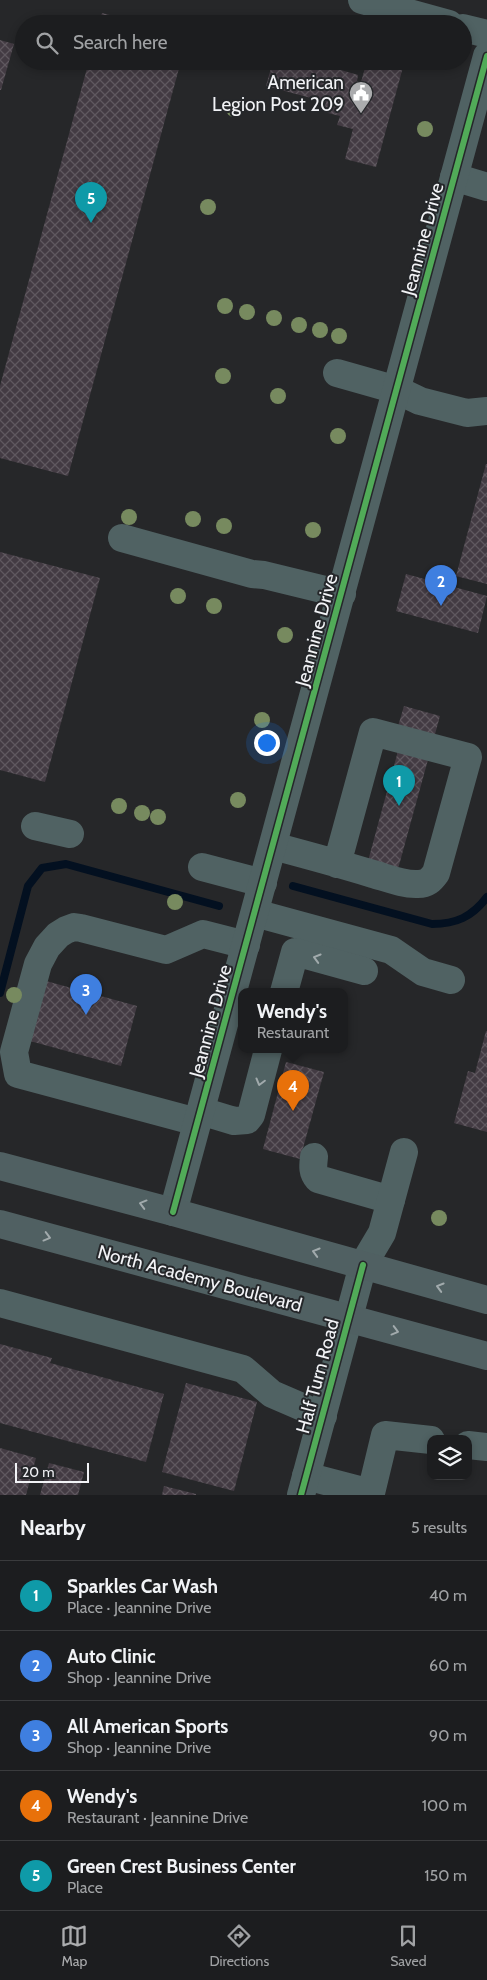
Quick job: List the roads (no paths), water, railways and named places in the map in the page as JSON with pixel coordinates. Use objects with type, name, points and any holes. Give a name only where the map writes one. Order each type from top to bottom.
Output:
[{"type":"highway","points":[[0,1166],[173,1212],[487,1300]]},
{"type":"highway","name":"North Academy Boulevard","points":[[0,1224],[487,1356]]},
{"type":"street","points":[[362,0],[416,15]]},
{"type":"street","points":[[472,30],[487,34]]},
{"type":"street","name":"Jeannine Drive","points":[[173,1212],[487,56]]},
{"type":"street","points":[[454,178],[487,187]]},
{"type":"street","points":[[337,374],[397,390],[420,401],[467,413],[487,411]]},
{"type":"street","points":[[122,538],[252,574],[264,575],[342,594]]},
{"type":"street","points":[[273,846],[337,864],[416,884],[424,883],[432,879],[436,873],[468,758],[373,732],[337,864]]},
{"type":"street","points":[[36,826],[70,834]]},
{"type":"street","points":[[202,867],[263,883]]},
{"type":"street","points":[[255,913],[391,950],[423,972],[451,980]]},
{"type":"street","points":[[246,945],[202,934],[166,950],[74,927],[58,935],[47,947],[38,964],[14,1052],[18,1074],[199,1117],[234,1121],[247,1120],[251,1115],[267,1053]]},
{"type":"street","points":[[285,988],[295,952],[364,971]]},
{"type":"street","name":"Half Turn Road","points":[[303,1486],[363,1265],[382,1233],[404,1152]]},
{"type":"street","points":[[314,1157],[314,1175],[318,1179],[391,1200]]},
{"type":"street","points":[[0,1303],[243,1369],[272,1394],[323,1416]]},
{"type":"street","points":[[303,1486],[376,1494],[385,1435],[427,1440]]},
{"type":"street","points":[[472,1445],[487,1447]]},
{"type":"waterway","points":[[0,993],[28,886],[42,868],[66,864],[219,906]]},
{"type":"waterway","points":[[293,886],[432,924],[449,923],[463,918],[475,910],[487,897]]},
{"type":"place","name":"American Legion Post 209","points":[[361,114]]},
{"type":"place","name":"Green Crest Business Center","points":[[91,223]]},
{"type":"place","name":"Auto Clinic","points":[[441,606]]},
{"type":"place","name":"Sparkles Car Wash","points":[[399,806]]},
{"type":"place","name":"All American Sports","points":[[86,1015]]},
{"type":"place","name":"Wendy's","points":[[293,1111]]}]
